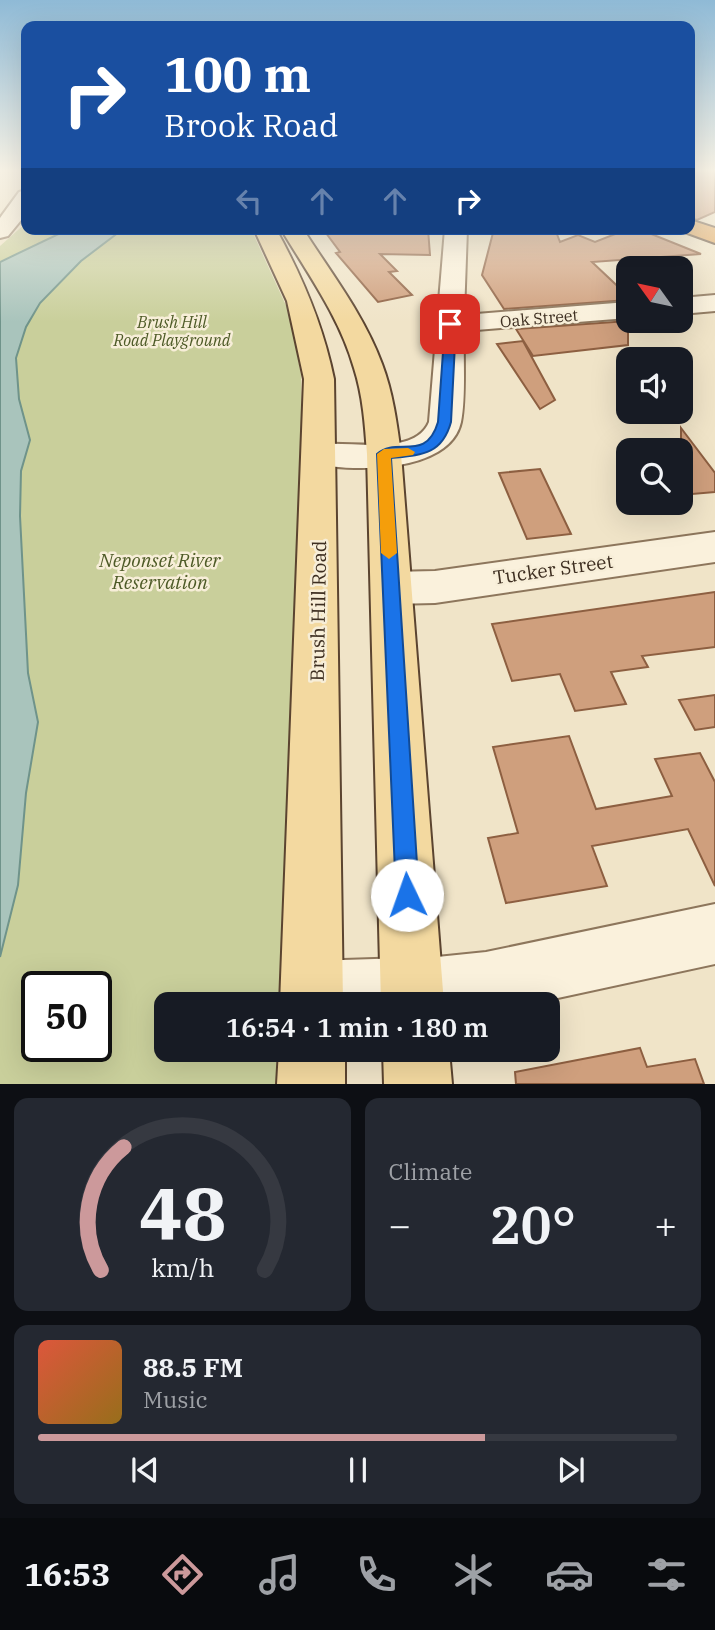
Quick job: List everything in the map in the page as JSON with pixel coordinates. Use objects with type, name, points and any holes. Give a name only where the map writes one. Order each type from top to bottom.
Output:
[{"type":"highway","points":[[695,228],[715,236]]},
{"type":"main road","name":"Brush Hill Road","points":[[268,235],[300,296],[311,334],[319,379],[312,992]]},
{"type":"main road","points":[[296,235],[344,313],[365,354],[377,404],[384,454],[413,992]]},
{"type":"main road","name":"Brush Hill Road","points":[[311,1062],[311,1084]]},
{"type":"main road","points":[[417,1062],[418,1084]]},
{"type":"street","points":[[320,454],[416,451],[426,448],[440,437],[445,422],[456,235]]},
{"type":"street","points":[[693,305],[715,303]]},
{"type":"street","name":"Oak Street","points":[[450,324],[616,311]]},
{"type":"street","name":"Tucker Street","points":[[391,588],[435,587],[715,547]]},
{"type":"street","points":[[465,992],[486,983],[715,934]]},
{"type":"green space","points":[[21,227],[21,235],[56,235],[0,262],[0,246]]},
{"type":"green space","name":"Neponset River Reservation","points":[[115,235],[254,235],[289,312],[301,375],[302,424],[279,992],[154,992],[154,1062],[277,1062],[276,1084],[0,1084],[0,957],[18,885],[26,793],[38,722],[28,673],[20,516],[21,471],[30,440],[19,399],[16,358],[26,327],[40,303],[81,261]]},
{"type":"water","points":[[56,235],[115,235],[81,261],[40,303],[26,327],[16,358],[19,399],[30,440],[21,471],[20,516],[28,673],[38,722],[26,793],[18,885],[0,957],[0,262]]},
{"type":"building","points":[[327,235],[428,235],[430,255],[380,254],[397,271],[389,272],[412,295],[378,302],[336,253],[340,252]]},
{"type":"building","points":[[492,235],[557,235],[560,242],[578,235],[595,242],[613,235],[654,235],[701,254],[616,256],[616,260],[592,262],[616,285],[616,301],[504,309],[482,275]]},
{"type":"building","points":[[616,322],[616,333],[628,333],[628,345],[533,356],[516,329]]},
{"type":"building","points":[[523,341],[555,400],[540,409],[497,344]]},
{"type":"building","points":[[681,428],[689,438],[681,438]]},
{"type":"building","points":[[693,444],[715,473],[715,492],[693,494]]},
{"type":"building","points":[[540,469],[571,534],[527,539],[499,473]]},
{"type":"building","points":[[715,592],[715,647],[642,656],[648,667],[611,672],[626,704],[575,711],[560,674],[512,681],[492,624]]},
{"type":"building","points":[[715,695],[715,727],[695,730],[679,700]]},
{"type":"building","points":[[569,736],[596,809],[672,796],[655,759],[700,753],[715,782],[715,886],[688,829],[592,846],[607,886],[506,903],[488,838],[518,833],[493,747]]},
{"type":"building","points":[[640,1048],[647,1067],[695,1059],[704,1084],[516,1084],[515,1072]]},
{"type":"slow traffic","points":[[389,553],[384,454],[408,452]]},
{"type":"route","points":[[407,895],[384,454],[426,448],[440,437],[445,422],[450,324]]},
{"type":"park label","name":"Brush Hill Road Playground","points":[[172,331]]}]
